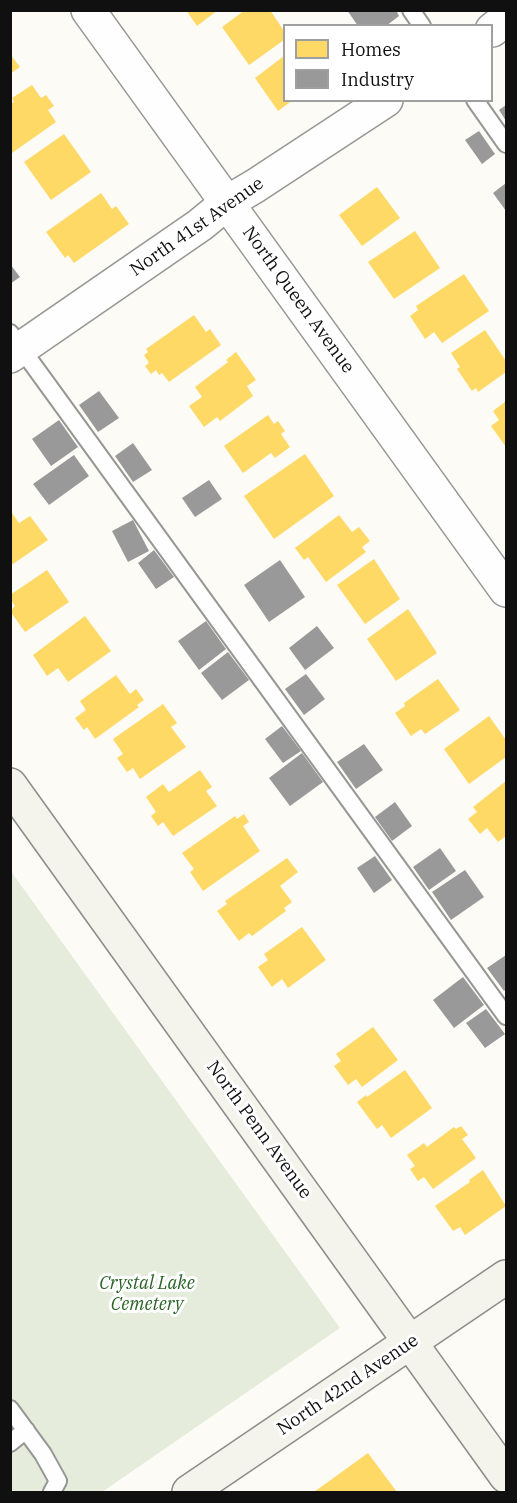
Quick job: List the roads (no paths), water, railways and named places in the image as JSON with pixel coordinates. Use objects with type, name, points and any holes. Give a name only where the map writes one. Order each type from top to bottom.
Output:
[{"type":"main road","name":"North Penn Avenue","points":[[10,785],[507,1476]]},
{"type":"main road","name":"North 42nd Avenue","points":[[194,1491],[507,1277]]},
{"type":"street","name":"North Queen Avenue","points":[[88,10],[507,590]]},
{"type":"street","points":[[493,29],[507,19]]},
{"type":"street","name":"North 41st Avenue","points":[[14,346],[200,225],[228,202],[383,102]]},
{"type":"lane","points":[[411,10],[421,24]]},
{"type":"lane","points":[[476,102],[507,144]]},
{"type":"lane","points":[[14,346],[507,1016]]},
{"type":"lane","points":[[10,1409],[43,1454],[58,1481],[52,1492]]},
{"type":"lane","points":[[10,1443],[26,1430]]},
{"type":"park label","name":"Crystal Lake Cemetery","points":[[147,1294]]}]
